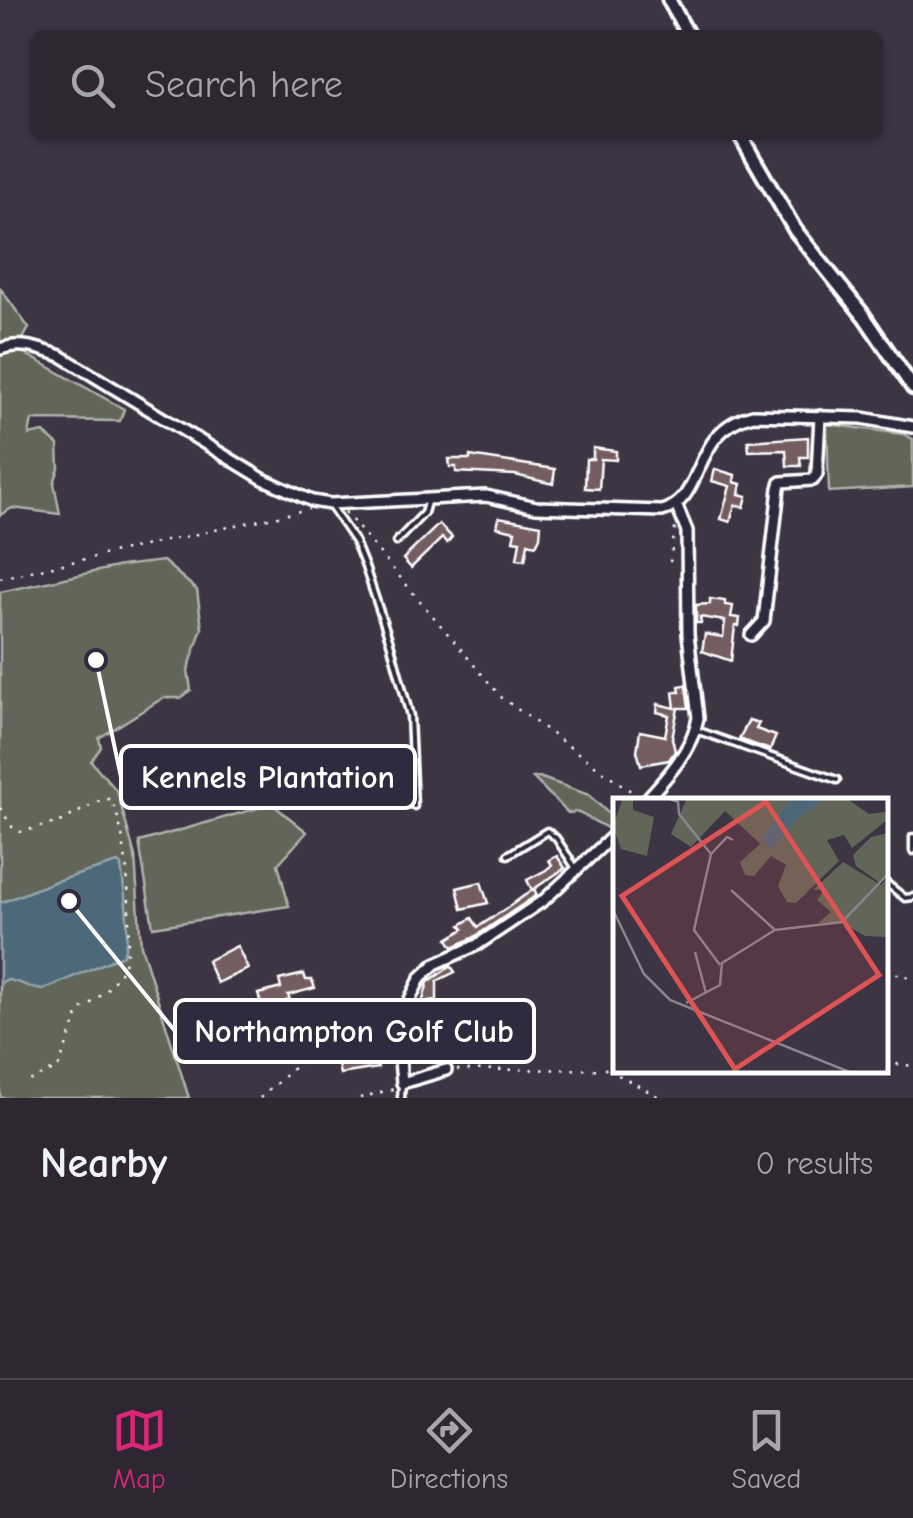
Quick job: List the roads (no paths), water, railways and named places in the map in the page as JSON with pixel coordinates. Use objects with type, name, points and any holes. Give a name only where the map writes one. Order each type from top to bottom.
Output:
[{"type":"street","points":[[669,0],[685,30]]},
{"type":"street","points":[[743,140],[795,230],[864,316],[913,388]]},
{"type":"street","points":[[0,350],[11,345],[61,356],[263,479],[302,497],[334,504],[486,496],[536,507],[679,510]]},
{"type":"street","points":[[679,510],[706,450],[736,419],[752,415],[820,416],[913,427]]},
{"type":"street","points":[[751,635],[764,621],[779,488],[781,482],[813,480],[817,474],[820,416]]},
{"type":"street","points":[[647,798],[678,762],[696,730],[698,718],[688,634],[687,531],[679,510]]},
{"type":"street","points":[[446,1070],[402,1083],[397,1026],[421,977],[435,964],[476,945],[522,916],[577,872],[613,836]]},
{"type":"lane","points":[[396,542],[424,513],[428,497]]},
{"type":"lane","points":[[334,504],[355,542],[379,603],[410,716],[414,806]]},
{"type":"lane","points":[[696,730],[837,780]]},
{"type":"lane","points":[[508,855],[548,831],[577,872]]},
{"type":"lane","points":[[913,837],[913,852]]},
{"type":"lane","points":[[888,885],[905,898],[913,897]]},
{"type":"lane","points":[[259,1022],[275,1055],[369,1028],[397,1026]]},
{"type":"lane","points":[[401,1098],[402,1083]]},
{"type":"water","points":[[118,863],[126,911],[123,955],[43,990],[10,980],[0,984],[0,903]]},
{"type":"place","name":"Kennels Plantation","points":[[96,660]]},
{"type":"place","name":"Northampton Golf Club","points":[[69,901]]}]
